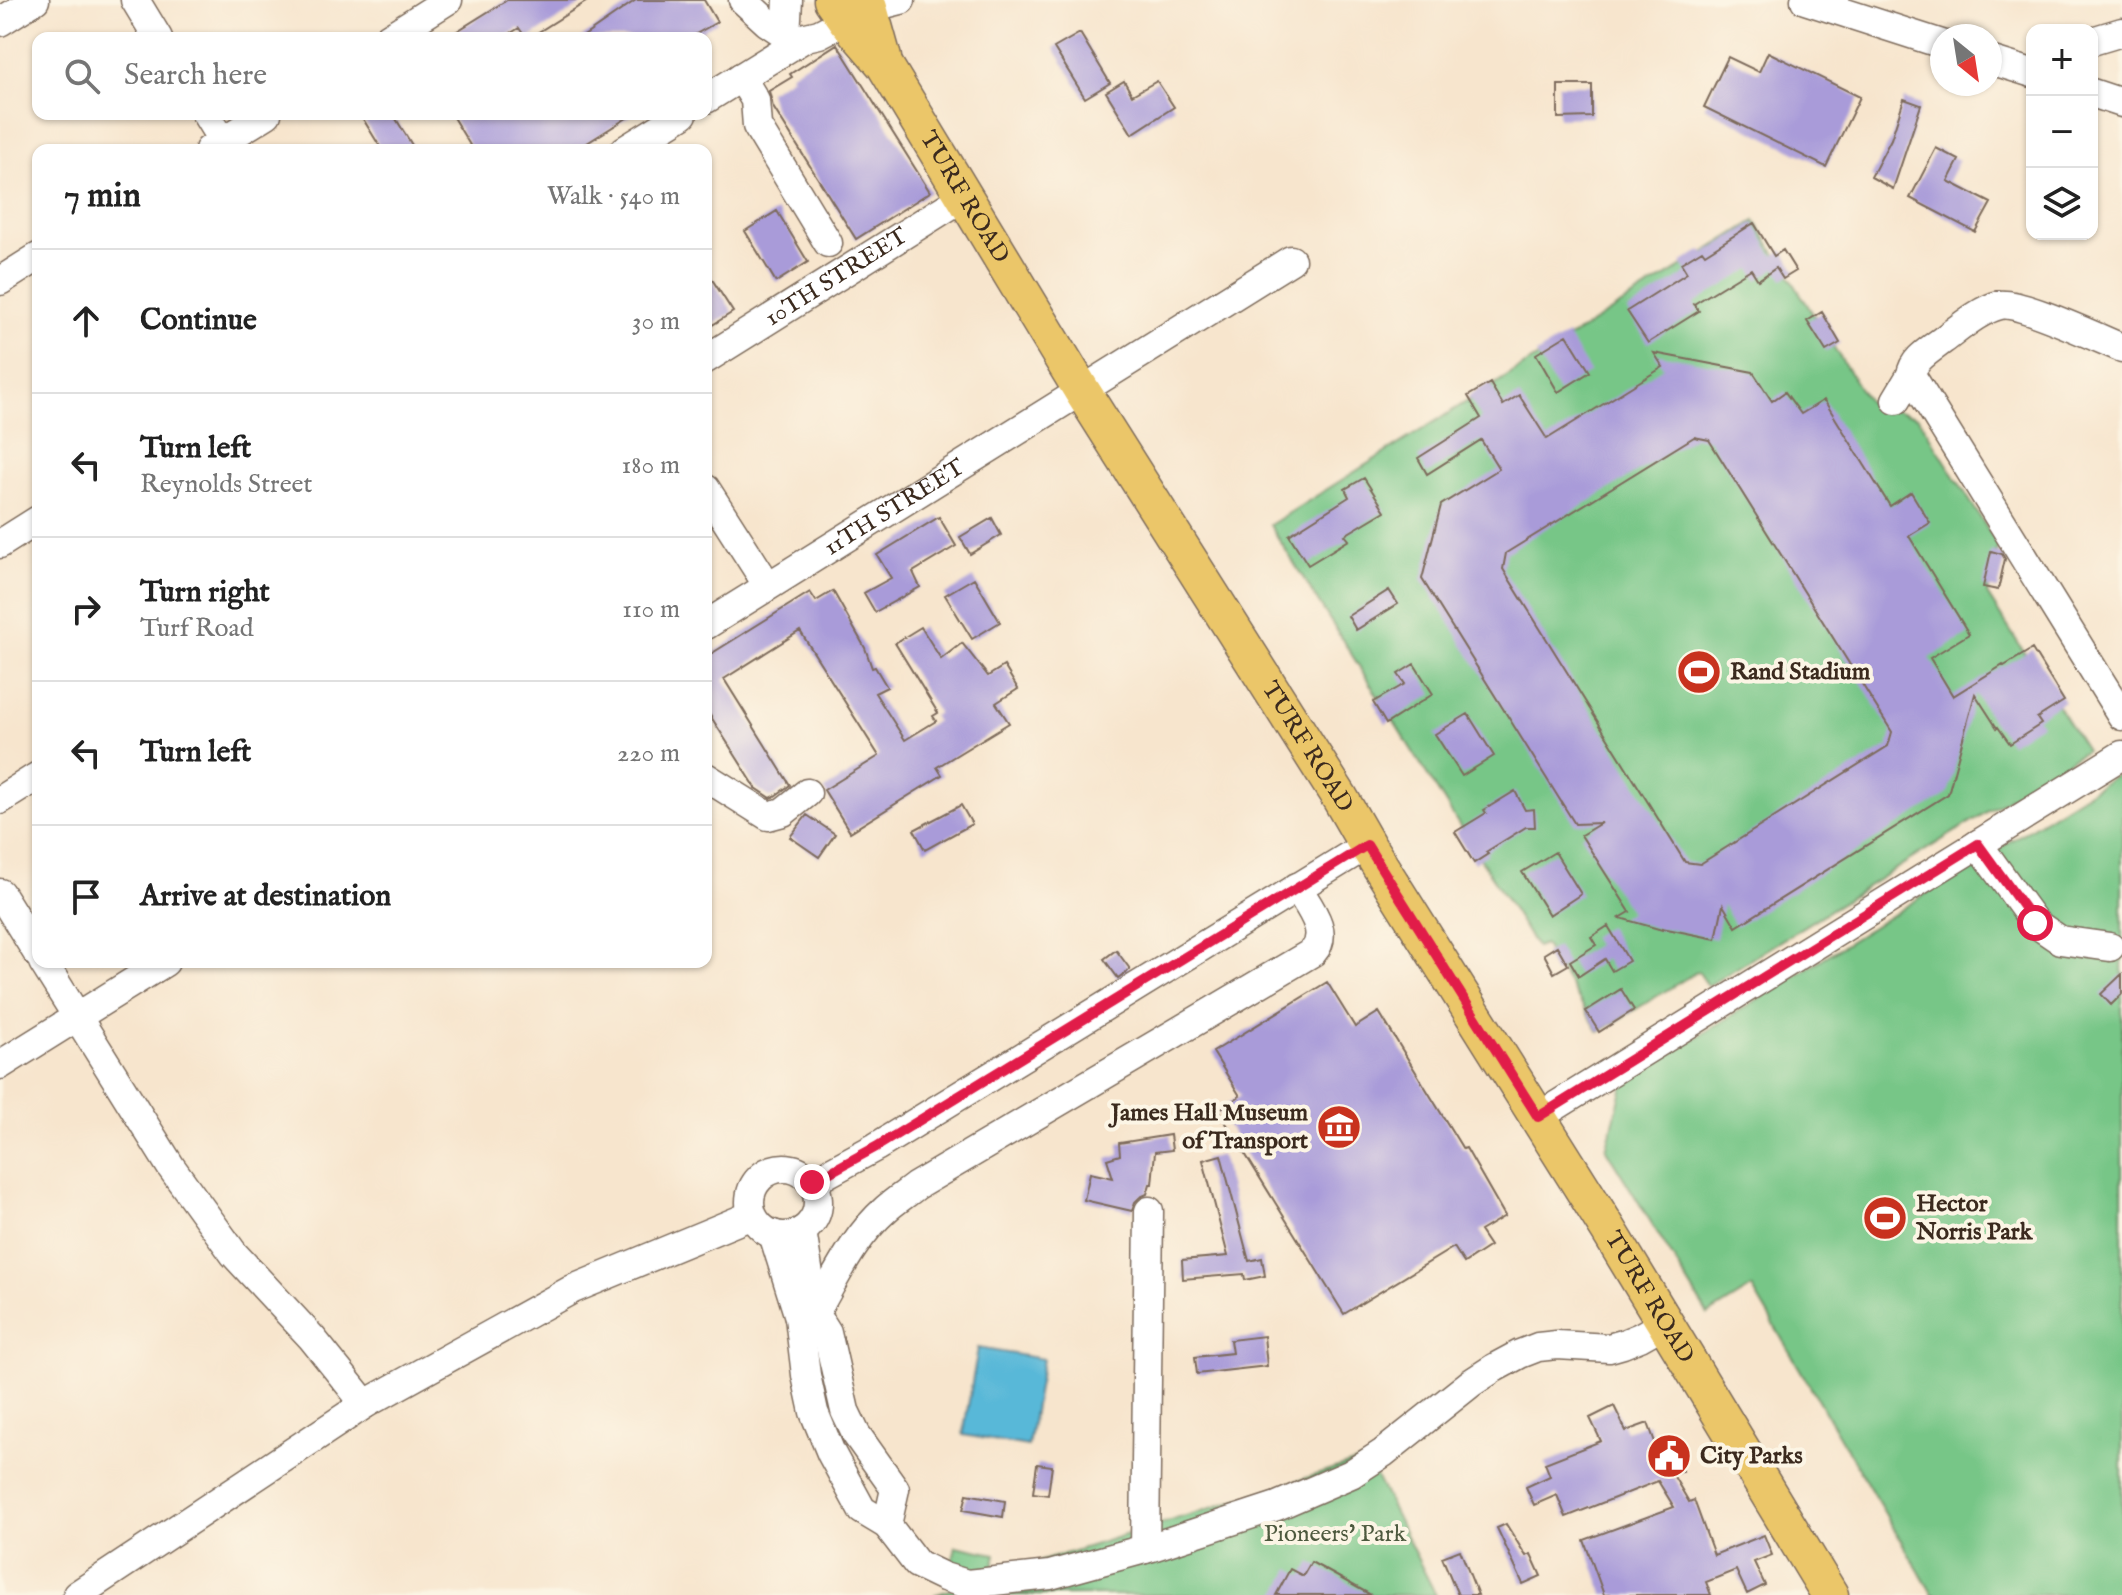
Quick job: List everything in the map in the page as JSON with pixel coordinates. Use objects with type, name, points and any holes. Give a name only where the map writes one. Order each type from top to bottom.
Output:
[{"type":"main road","name":"TURF ROAD","points":[[854,4],[884,64],[1082,391],[1340,798],[1830,1595]]},
{"type":"street","points":[[0,21],[35,0]]},
{"type":"street","points":[[135,0],[154,32]]},
{"type":"street","points":[[397,32],[448,0]]},
{"type":"street","points":[[743,0],[767,22],[796,38]]},
{"type":"street","points":[[788,0],[796,38]]},
{"type":"street","points":[[1805,0],[1930,40]]},
{"type":"street","points":[[712,95],[796,38],[819,34],[854,4]]},
{"type":"street","points":[[2098,39],[2122,32]]},
{"type":"street","points":[[2002,63],[2026,69]]},
{"type":"street","points":[[741,77],[755,100],[757,126],[828,243]]},
{"type":"street","points":[[2098,95],[2122,103]]},
{"type":"street","points":[[209,120],[219,144]]},
{"type":"street","points":[[224,144],[258,120]]},
{"type":"street","points":[[635,144],[673,120]]},
{"type":"street","name":"10TH STREET","points":[[712,355],[965,196]]},
{"type":"street","name":"11TH STREET","points":[[712,621],[1291,260]]},
{"type":"street","points":[[0,281],[32,261]]},
{"type":"street","points":[[1896,400],[1911,375],[1912,366],[1925,353],[1967,322],[2002,304],[2021,307],[2122,348]]},
{"type":"street","points":[[1911,375],[2122,716]]},
{"type":"street","points":[[712,498],[768,586]]},
{"type":"street","points":[[0,544],[32,524]]},
{"type":"street","points":[[1538,1117],[2122,755]]},
{"type":"street","points":[[0,800],[32,780]]},
{"type":"street","points":[[712,781],[768,816],[783,812],[807,793]]},
{"type":"street","points":[[1978,844],[2035,923],[2060,940],[2110,947]]},
{"type":"street","points":[[812,1182],[900,1132],[1367,845]]},
{"type":"street","points":[[807,1315],[858,1241],[886,1208],[916,1186],[1313,952],[1321,937],[1319,928],[1297,887]]},
{"type":"street","points":[[0,893],[32,944]]},
{"type":"street","points":[[47,968],[171,1167],[234,1254],[312,1338],[365,1404]]},
{"type":"street","points":[[0,1065],[155,968]]},
{"type":"street","points":[[775,1168],[796,1169],[817,1190],[815,1217],[802,1231],[793,1235],[773,1234],[757,1223],[752,1215],[750,1195],[759,1178],[775,1168]]},
{"type":"street","points":[[1145,1549],[1149,1211]]},
{"type":"street","points":[[77,1595],[365,1404],[573,1289],[752,1215]]},
{"type":"street","points":[[802,1231],[807,1315]]},
{"type":"street","points":[[773,1234],[807,1315],[827,1332],[845,1411],[856,1434],[895,1489],[887,1525],[917,1564],[967,1584],[1050,1575],[1145,1549],[1277,1506],[1351,1474],[1383,1453],[1471,1383],[1520,1354],[1538,1347],[1557,1345],[1609,1348],[1665,1323]]},
{"type":"green space","name":"Rand Stadium","points":[[1755,221],[1868,402],[1918,417],[1998,546],[1987,594],[2086,750],[1708,986],[1698,971],[1599,1032],[1544,944],[1536,947],[1270,525]]},
{"type":"green space","name":"Hector Norris Park","points":[[2122,771],[2122,1595],[1933,1595],[1752,1288],[1708,1315],[1606,1149],[1624,1083]]},
{"type":"green space","name":"Pioneers' Park","points":[[1367,1459],[1436,1595],[934,1595]]},
{"type":"green space","points":[[956,1546],[996,1554],[993,1572],[952,1564]]},
{"type":"water","points":[[978,1348],[1043,1359],[1028,1446],[963,1435]]},
{"type":"building","points":[[507,0],[589,0],[538,32],[522,32],[519,28],[513,32],[456,32]]},
{"type":"building","points":[[636,0],[704,0],[717,22],[700,32],[590,32]]},
{"type":"building","points":[[1080,33],[1110,83],[1085,98],[1054,48]]},
{"type":"building","points":[[837,44],[930,192],[856,239],[773,107],[769,91]]},
{"type":"building","points":[[1768,52],[1860,97],[1826,167],[1704,107],[1728,57],[1759,72]]},
{"type":"building","points":[[1124,81],[1132,95],[1157,81],[1174,107],[1132,134],[1106,92]]},
{"type":"building","points":[[1558,85],[1592,85],[1592,117],[1558,118]]},
{"type":"building","points":[[1904,99],[1921,105],[1893,189],[1871,177],[1891,139]]},
{"type":"building","points":[[364,120],[397,120],[411,144],[378,144]]},
{"type":"building","points":[[455,120],[624,120],[586,144],[469,144]]},
{"type":"building","points":[[1936,148],[1959,160],[1948,181],[1991,203],[1975,232],[1910,198]]},
{"type":"building","points":[[777,211],[808,262],[776,282],[745,231]]},
{"type":"building","points":[[1754,223],[1774,256],[1783,250],[1796,271],[1783,279],[1776,268],[1758,280],[1751,269],[1694,304],[1699,311],[1648,343],[1627,311],[1687,273],[1681,263],[1702,250],[1705,254]]},
{"type":"building","points":[[712,279],[733,312],[712,325]]},
{"type":"building","points":[[1822,312],[1840,343],[1826,351],[1807,321]]},
{"type":"building","points":[[1567,335],[1590,372],[1558,392],[1536,354]]},
{"type":"building","points":[[1654,353],[1753,372],[1772,401],[1785,392],[1801,414],[1824,400],[1890,506],[1911,492],[1930,523],[1909,536],[1969,634],[1930,658],[1953,696],[2032,649],[2064,701],[2037,718],[2041,724],[2010,744],[1975,694],[1948,794],[1736,927],[1723,905],[1716,939],[1662,930],[1620,918],[1630,912],[1581,835],[1601,823],[1575,824],[1422,579],[1441,505],[1499,469],[1481,440],[1427,474],[1418,458],[1481,418],[1468,396],[1490,383],[1503,405],[1519,395],[1547,439],[1663,367]],"holes":[[[1694,437],[1709,440],[1892,732],[1888,746],[1700,864],[1685,862],[1503,569],[1506,553]]]},
{"type":"building","points":[[1364,478],[1385,511],[1345,535],[1349,540],[1308,565],[1289,535],[1349,497],[1345,489]]},
{"type":"building","points":[[939,517],[956,546],[913,572],[920,587],[875,612],[864,593],[891,578],[877,555]]},
{"type":"building","points":[[992,518],[1001,535],[970,554],[960,537]]},
{"type":"building","points":[[1991,551],[2002,554],[2005,559],[1998,590],[1983,587]]},
{"type":"building","points":[[974,578],[1000,622],[972,639],[945,595]]},
{"type":"building","points":[[1389,590],[1398,604],[1356,630],[1348,616]]},
{"type":"building","points":[[833,591],[865,648],[872,668],[875,667],[887,687],[875,693],[905,740],[936,721],[933,716],[938,713],[895,643],[921,627],[941,659],[962,643],[988,676],[1004,666],[1018,689],[996,703],[1009,723],[937,767],[942,775],[850,832],[824,790],[879,756],[800,631],[724,679],[790,785],[771,798],[756,788],[712,718],[712,653],[810,592],[816,601]]},
{"type":"building","points":[[1414,664],[1433,694],[1386,724],[1373,702],[1405,684],[1398,674]]},
{"type":"building","points":[[1468,714],[1494,756],[1462,776],[1435,734]]},
{"type":"building","points":[[1515,791],[1525,810],[1534,809],[1535,827],[1526,827],[1474,863],[1455,832]]},
{"type":"building","points":[[961,805],[972,824],[925,850],[914,830]]},
{"type":"building","points":[[807,815],[835,834],[819,857],[790,837]]},
{"type":"building","points":[[1555,852],[1581,894],[1549,915],[1522,872]]},
{"type":"building","points":[[1608,926],[1629,961],[1612,971],[1605,959],[1579,976],[1570,961],[1596,945],[1591,937]]},
{"type":"building","points":[[1557,946],[1568,965],[1554,973],[1544,954]]},
{"type":"building","points":[[1116,950],[1130,969],[1118,978],[1104,959]]},
{"type":"building","points":[[2122,974],[2122,994],[2111,1005],[2101,994]]},
{"type":"building","points":[[1327,982],[1355,1027],[1379,1012],[1463,1149],[1466,1148],[1505,1216],[1480,1231],[1490,1246],[1464,1263],[1454,1247],[1344,1314],[1218,1110],[1240,1096],[1213,1052]]},
{"type":"building","points":[[1621,989],[1634,1010],[1599,1032],[1586,1011]]},
{"type":"building","points":[[1170,1135],[1172,1150],[1155,1152],[1152,1184],[1147,1194],[1135,1202],[1132,1211],[1084,1200],[1090,1173],[1113,1178],[1107,1159],[1120,1155],[1119,1143]]},
{"type":"building","points":[[1221,1155],[1249,1261],[1262,1258],[1265,1276],[1245,1280],[1244,1274],[1183,1279],[1182,1260],[1228,1256],[1203,1160]]},
{"type":"building","points":[[1264,1336],[1267,1366],[1197,1374],[1195,1357],[1232,1353],[1230,1340]]},
{"type":"building","points":[[1614,1406],[1626,1431],[1648,1423],[1656,1445],[1672,1439],[1683,1471],[1673,1475],[1689,1502],[1694,1500],[1714,1555],[1764,1535],[1772,1555],[1754,1562],[1765,1585],[1747,1594],[1736,1570],[1706,1582],[1711,1595],[1604,1595],[1584,1540],[1674,1507],[1658,1481],[1566,1517],[1557,1495],[1534,1505],[1526,1487],[1550,1476],[1545,1463],[1601,1441],[1590,1418]]},
{"type":"building","points":[[1037,1464],[1052,1466],[1048,1495],[1033,1493]]},
{"type":"building","points":[[967,1494],[1005,1501],[1003,1517],[963,1510]]},
{"type":"building","points":[[1506,1524],[1526,1556],[1531,1554],[1541,1576],[1523,1584],[1497,1528]]},
{"type":"building","points":[[1460,1550],[1478,1595],[1458,1595],[1442,1557]]},
{"type":"building","points":[[1311,1562],[1371,1595],[1276,1595],[1290,1569],[1303,1576]]},
{"type":"place","name":"Rand Stadium","points":[[1699,672]]},
{"type":"place","name":"James Hall Museum of Transport","points":[[1339,1127]]},
{"type":"place","name":"Hector Norris Park","points":[[1885,1218]]},
{"type":"place","name":"City Parks","points":[[1669,1456]]},
{"type":"route","points":[[812,1182],[876,1147],[1367,845],[1538,1117],[1978,844],[2035,923]]}]
